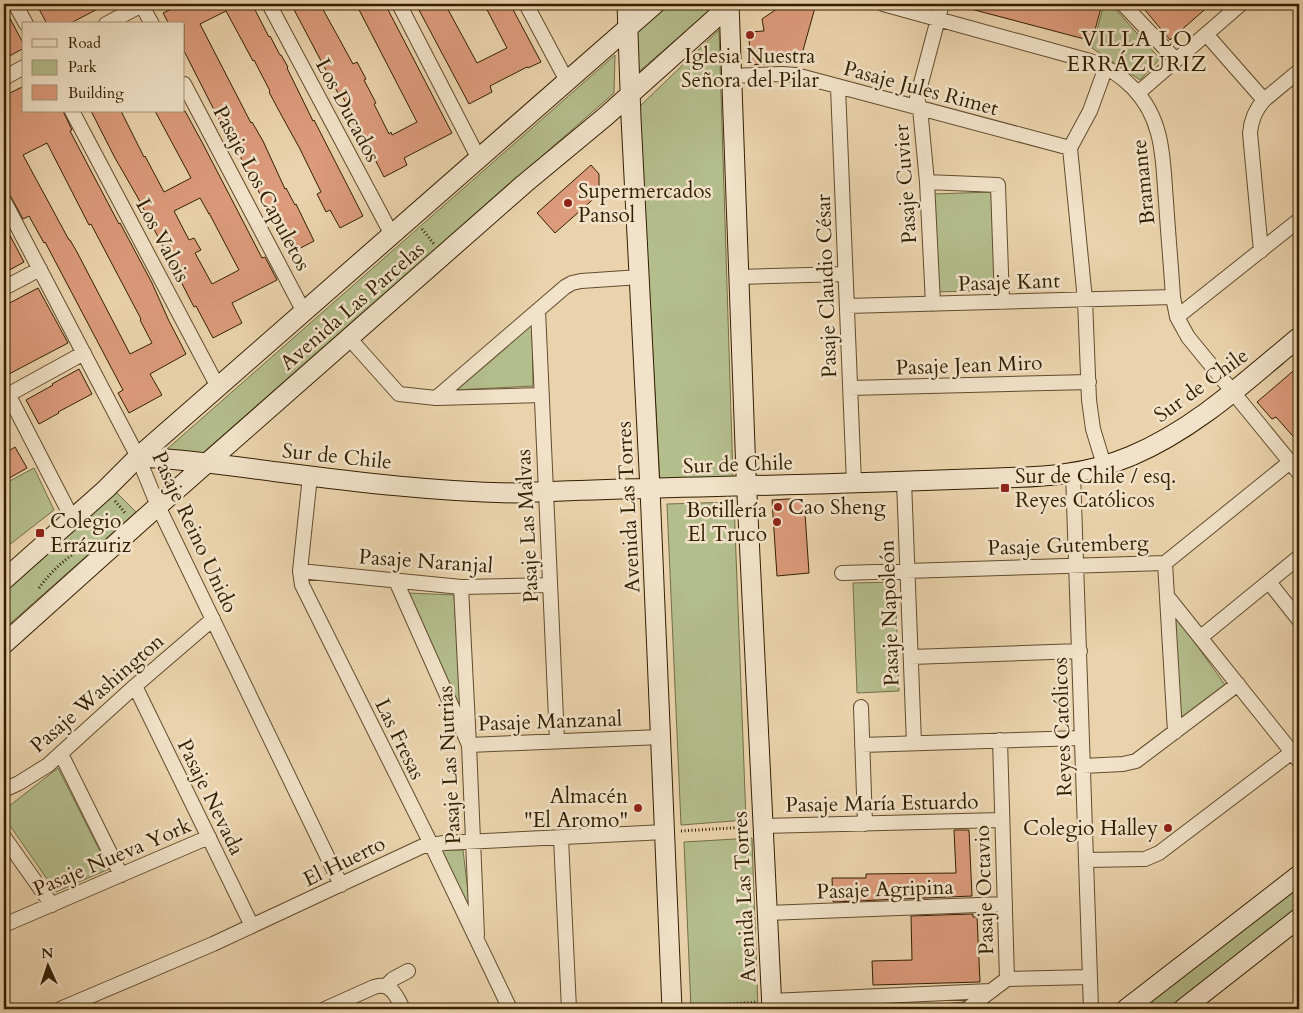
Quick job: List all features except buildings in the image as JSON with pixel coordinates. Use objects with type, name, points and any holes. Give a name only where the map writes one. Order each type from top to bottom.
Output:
[{"type":"street","points":[[15,4],[25,22]]},
{"type":"street","points":[[110,22],[142,4],[151,22]]},
{"type":"street","name":"Los Ducados","points":[[269,4],[392,235]]},
{"type":"street","points":[[399,4],[479,158]]},
{"type":"street","points":[[526,4],[567,81]]},
{"type":"street","name":"Avenida Las Torres","points":[[627,4],[672,1008]]},
{"type":"street","name":"Avenida Las Parcelas","points":[[4,580],[106,490],[138,457],[655,4]]},
{"type":"street","name":"Avenida Las Parcelas","points":[[4,644],[138,523],[524,184],[630,94],[730,4]]},
{"type":"street","name":"Avenida Las Torres","points":[[730,4],[731,76],[747,486],[771,1005]]},
{"type":"street","name":"Bramante","points":[[883,4],[1090,61],[1106,67],[1124,79],[1138,93],[1150,111],[1159,134],[1173,297],[1177,318],[1188,337],[1295,467]]},
{"type":"street","name":"Pasaje Cuvier","points":[[933,304],[927,182],[920,108],[917,98],[942,4]]},
{"type":"street","points":[[1123,4],[1176,60]]},
{"type":"street","points":[[1138,93],[1241,4]]},
{"type":"street","points":[[1206,34],[1264,100]]},
{"type":"street","points":[[1104,465],[1093,429],[1088,382],[1085,300],[1070,148],[1090,111],[1106,67]]},
{"type":"street","points":[[4,78],[22,68]]},
{"type":"street","points":[[1260,251],[1250,134],[1252,118],[1264,100],[1299,71]]},
{"type":"street","name":"Pasaje Jules Rimet","points":[[731,76],[796,75],[1070,148]]},
{"type":"street","name":"Pasaje Los Capuletos","points":[[185,86],[304,312]]},
{"type":"street","name":"Pasaje Claudio César","points":[[838,87],[854,483]]},
{"type":"street","name":"Los Valois","points":[[73,112],[218,387]]},
{"type":"street","points":[[927,182],[998,185],[1002,302]]},
{"type":"street","name":"Pasaje Reino Unido","points":[[4,201],[138,457],[158,506],[341,885]]},
{"type":"street","points":[[1177,318],[1299,220]]},
{"type":"street","points":[[4,288],[40,269]]},
{"type":"street","points":[[739,277],[846,274]]},
{"type":"street","points":[[436,398],[565,287],[581,281],[640,277]]},
{"type":"street","name":"Pasaje Kant","points":[[847,306],[1173,297]]},
{"type":"street","name":"Pasaje Las Malvas","points":[[538,310],[557,741]]},
{"type":"street","name":"Sur de Chile","points":[[138,457],[460,491],[516,493],[1039,477],[1074,473],[1104,465],[1145,450],[1176,434],[1204,415],[1299,337]]},
{"type":"street","points":[[349,338],[399,394],[436,398],[542,395]]},
{"type":"street","points":[[72,518],[6,395],[84,353]]},
{"type":"street","name":"Pasaje Jean Miro","points":[[850,388],[1088,382]]},
{"type":"street","name":"Pasaje Gutemberg","points":[[842,573],[1165,562],[1295,467]]},
{"type":"street","name":"Reyes Católicos","points":[[1074,473],[1091,1009]]},
{"type":"street","name":"Las Fresas","points":[[310,476],[300,571],[302,585],[431,844],[510,1009]]},
{"type":"street","name":"Pasaje Napoleón","points":[[904,482],[914,743]]},
{"type":"street","points":[[1200,638],[1299,557]]},
{"type":"street","points":[[1165,562],[1175,732]]},
{"type":"street","name":"Pasaje Naranjal","points":[[300,571],[461,588],[550,585]]},
{"type":"street","name":"Pasaje Manzanal","points":[[396,581],[469,745],[661,737]]},
{"type":"street","points":[[1269,582],[1299,620]]},
{"type":"street","name":"Pasaje Las Nutrias","points":[[461,588],[477,940]]},
{"type":"street","points":[[1086,860],[1145,859],[1159,853],[1296,756],[1167,596]]},
{"type":"street","name":"Pasaje Washington","points":[[4,790],[34,774],[61,754],[135,686],[213,619]]},
{"type":"street","points":[[911,657],[1080,651]]},
{"type":"street","points":[[1083,766],[1132,763],[1140,759],[1238,684]]},
{"type":"street","name":"Pasaje Nevada","points":[[135,686],[252,926]]},
{"type":"street","points":[[860,707],[865,824]]},
{"type":"street","points":[[862,744],[1082,738]]},
{"type":"street","name":"Pasaje Octavio","points":[[1000,740],[1007,979]]},
{"type":"street","points":[[61,754],[121,875]]},
{"type":"street","name":"Pasaje María Estuardo","points":[[763,826],[1002,820]]},
{"type":"street","name":"El Huerto","points":[[60,1009],[213,944],[415,849],[431,844],[665,832]]},
{"type":"street","points":[[4,837],[52,905]]},
{"type":"street","name":"Pasaje Nueva York","points":[[4,925],[209,837]]},
{"type":"street","points":[[561,838],[569,1009]]},
{"type":"street","points":[[1126,1009],[1299,875]]},
{"type":"street","name":"Pasaje Agripina","points":[[767,913],[1005,904]]},
{"type":"street","points":[[1190,1007],[1299,918]]},
{"type":"street","points":[[386,986],[393,979],[408,971]]},
{"type":"street","points":[[967,1009],[1007,979],[1090,976]]},
{"type":"street","points":[[325,1009],[378,986],[386,986],[394,991],[403,1009]]},
{"type":"street","points":[[771,1005],[875,1003],[990,991]]},
{"type":"path","points":[[412,217],[444,255]]},
{"type":"path","points":[[106,490],[125,513],[138,523]]},
{"type":"path","points":[[665,832],[763,826]]},
{"type":"path","points":[[672,1008],[771,1005]]},
{"type":"green space","points":[[665,4],[715,4],[715,6],[636,74],[634,29]]},
{"type":"green space","points":[[1104,4],[1111,4],[1160,59],[1140,80],[1092,48]]},
{"type":"green space","points":[[719,30],[733,477],[660,482],[639,107]]},
{"type":"green space","points":[[615,55],[614,93],[203,453],[166,450]]},
{"type":"green space","points":[[992,192],[996,290],[936,292],[932,194]]},
{"type":"green space","points":[[532,321],[533,386],[455,390]]},
{"type":"green space","points":[[34,468],[54,510],[4,549],[4,484]]},
{"type":"green space","points":[[115,491],[136,512],[4,629],[4,587]]},
{"type":"green space","points":[[734,502],[746,820],[681,825],[667,504]]},
{"type":"green space","points":[[895,582],[899,691],[857,693],[853,583]]},
{"type":"green space","points":[[409,593],[454,595],[461,711]]},
{"type":"green space","points":[[1172,611],[1228,689],[1181,723]]},
{"type":"green space","points":[[58,768],[109,869],[56,892],[4,817],[4,810]]},
{"type":"green space","points":[[752,838],[758,1009],[691,1009],[684,842]]},
{"type":"green space","points":[[441,850],[463,850],[470,909]]},
{"type":"green space","points":[[1299,882],[1299,906],[1167,1009],[1137,1009]]},
{"type":"green space","points":[[986,1000],[974,1009],[919,1009],[919,1006]]},
{"type":"place","name":"Iglesia Nuestra Señora del Pilar","points":[[750,35]]},
{"type":"place","name":"Supermercados Pansol","points":[[568,203]]},
{"type":"place","name":"Sur de Chile / esq. Reyes Católicos","points":[[1005,488]]},
{"type":"place","name":"Cao Sheng","points":[[778,507]]},
{"type":"place","name":"Botillería El Truco","points":[[777,522]]},
{"type":"place","name":"Colegio Errázuriz","points":[[40,533]]},
{"type":"place","name":"Almacén \"El Aromo\"","points":[[638,808]]},
{"type":"place","name":"Colegio Halley","points":[[1168,828]]},
{"type":"district","name":"VILLA LO ERRÁZURIZ","points":[[1137,50]]}]
